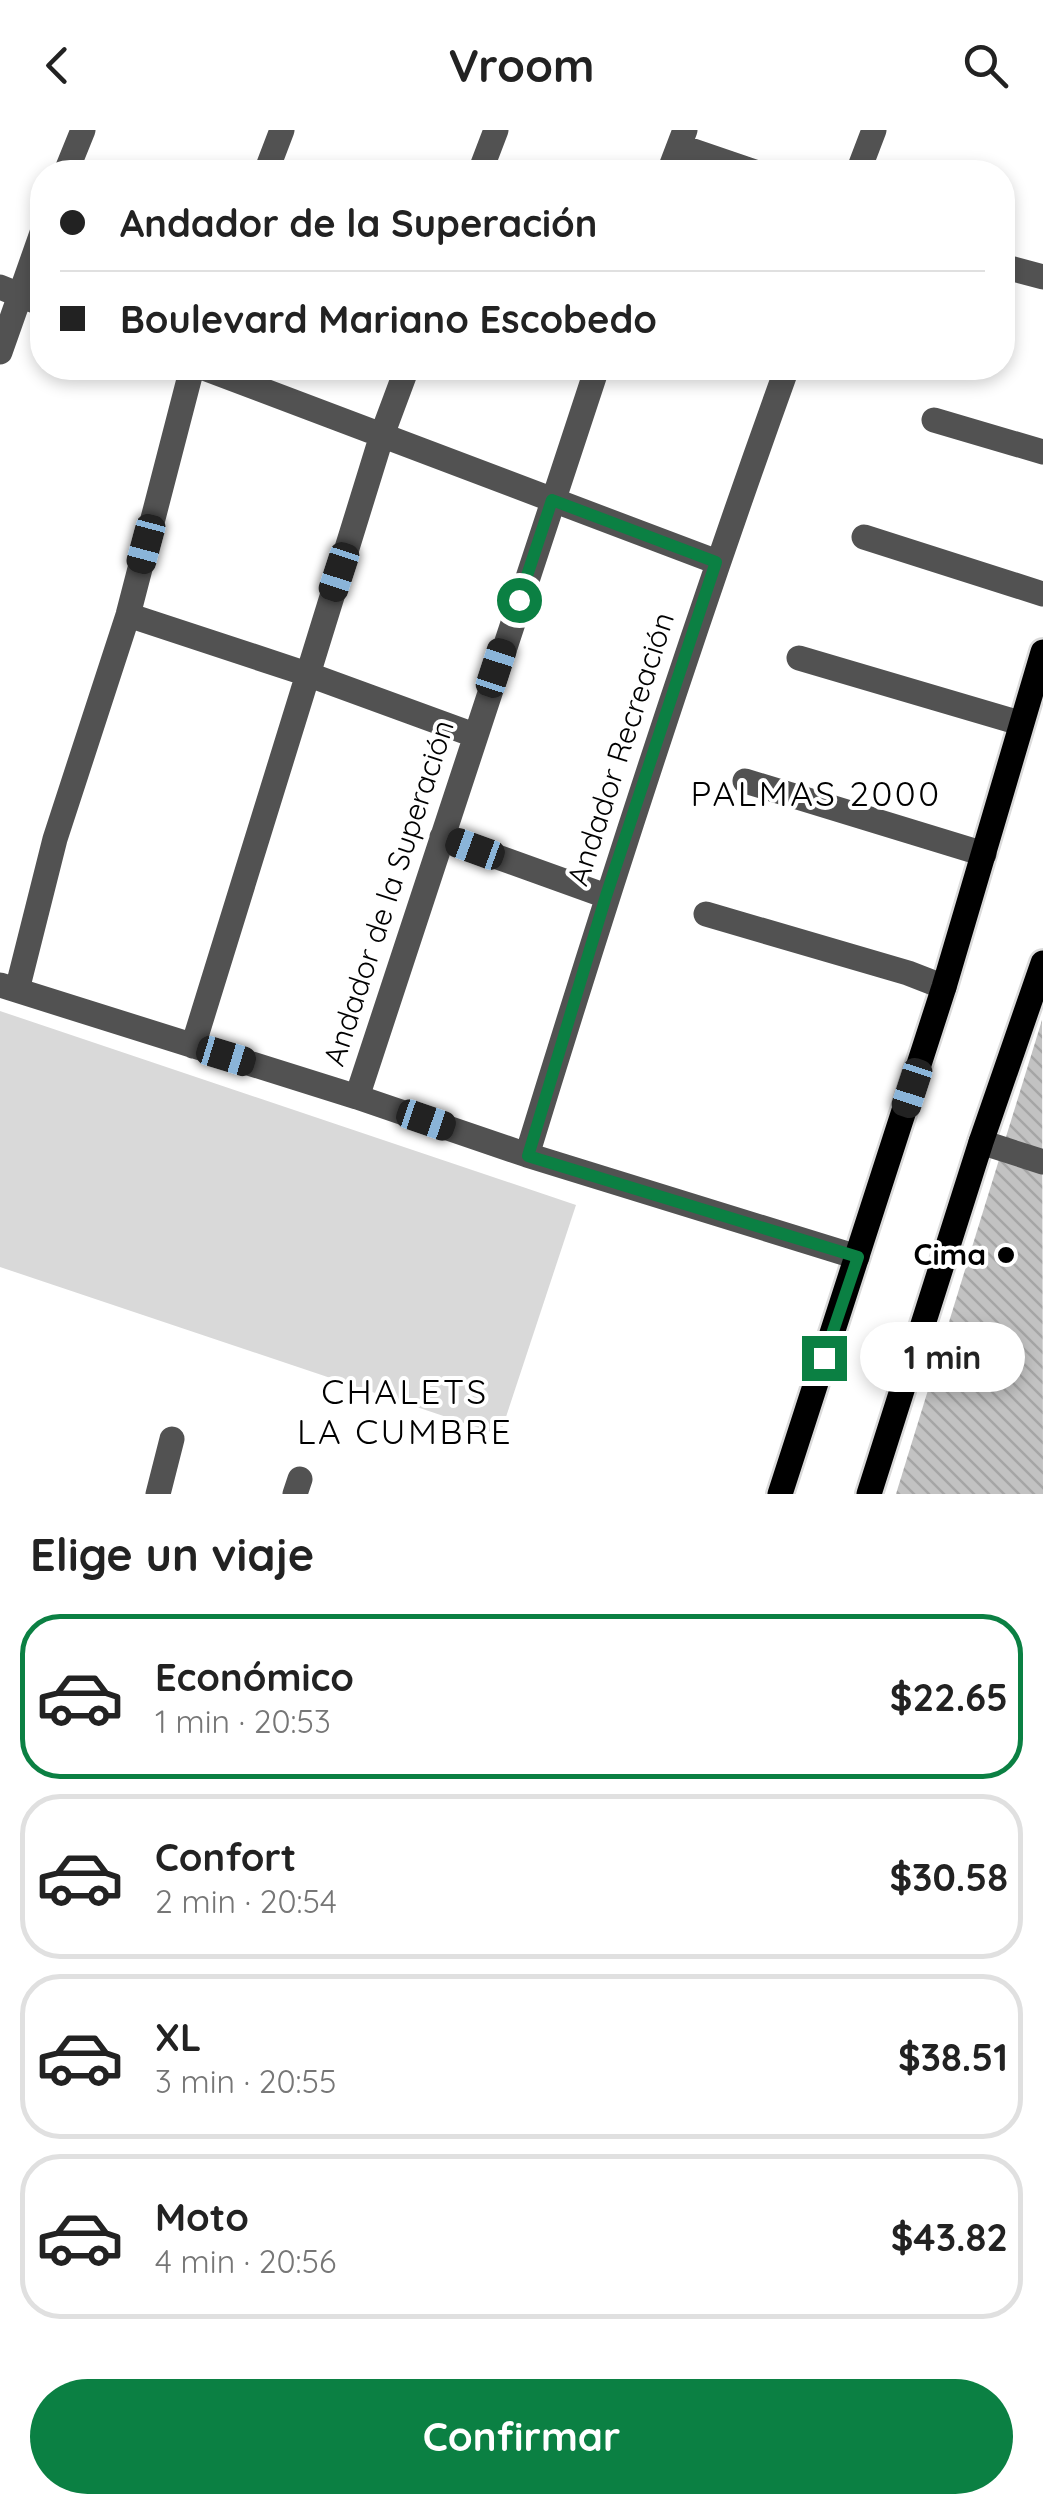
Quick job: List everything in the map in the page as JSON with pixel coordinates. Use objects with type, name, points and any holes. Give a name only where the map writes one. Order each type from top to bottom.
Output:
[{"type":"main road","points":[[780,1494],[944,987],[1043,652]]},
{"type":"main road","points":[[869,1494],[1043,962]]},
{"type":"street","points":[[71,160],[83,130]]},
{"type":"street","points":[[271,160],[282,130]]},
{"type":"street","points":[[485,160],[496,130]]},
{"type":"street","points":[[863,160],[874,130]]},
{"type":"street","points":[[682,138],[729,160]]},
{"type":"street","points":[[0,352],[30,267]]},
{"type":"street","points":[[1015,267],[1041,268]]},
{"type":"street","points":[[189,380],[128,616],[8,988],[358,1097],[528,1156],[858,1257]]},
{"type":"street","points":[[235,380],[716,562]]},
{"type":"street","points":[[193,1046],[403,380]]},
{"type":"street","name":"Andador de la Superación","points":[[358,1097],[593,380]]},
{"type":"street","name":"Andador Recreación","points":[[528,1156],[606,896],[716,562],[783,380]]},
{"type":"street","points":[[934,420],[1043,452]]},
{"type":"street","points":[[864,537],[1043,594]]},
{"type":"street","points":[[128,616],[307,674],[474,735]]},
{"type":"street","points":[[799,658],[1020,723]]},
{"type":"street","points":[[745,781],[984,854]]},
{"type":"street","points":[[442,837],[606,896]]},
{"type":"street","points":[[706,914],[944,987]]},
{"type":"street","points":[[981,1142],[1043,1162]]},
{"type":"street","points":[[158,1494],[172,1438]]},
{"type":"shaded area","points":[[0,1011],[576,1205],[500,1435],[0,1267]]},
{"type":"building","name":"Cima","points":[[1042,1020],[1043,1494],[896,1494]]},
{"type":"place","name":"Cima","points":[[1006,1255]]},
{"type":"district","name":"PALMAS 2000","points":[[816,794]]},
{"type":"district","name":"CHALETS LA CUMBRE","points":[[405,1412]]},
{"type":"route","points":[[519,600],[552,500],[716,562],[606,896],[528,1156],[858,1257],[824,1358]]}]
